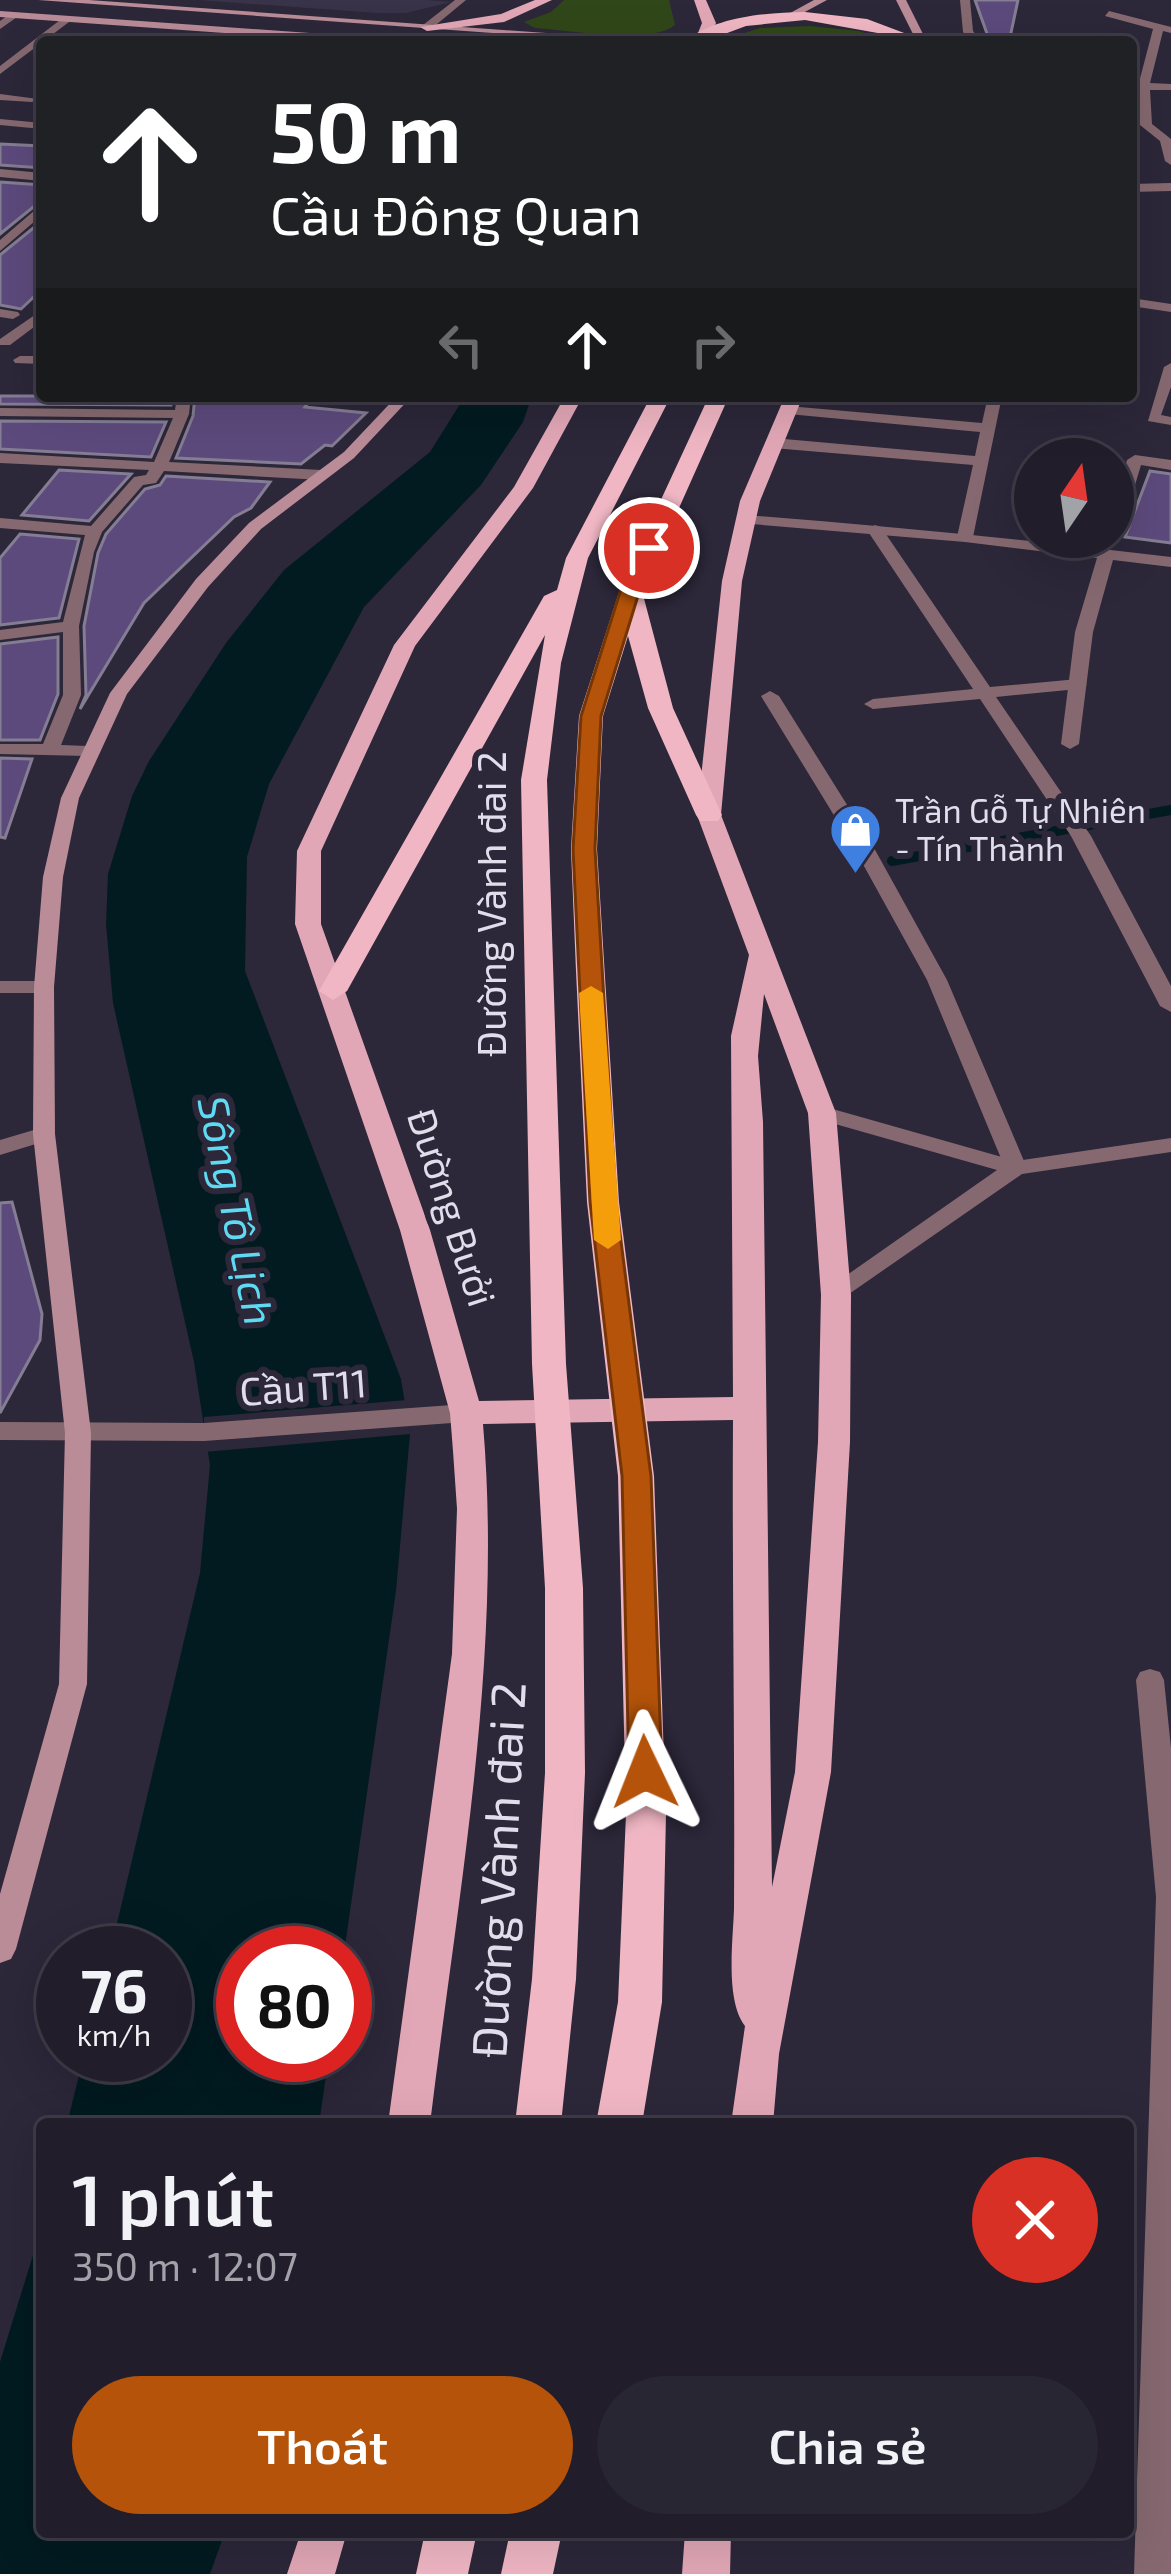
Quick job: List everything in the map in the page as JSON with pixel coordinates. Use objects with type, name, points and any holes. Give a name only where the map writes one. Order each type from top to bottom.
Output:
[{"type":"highway","points":[[750,0],[767,36]]},
{"type":"highway","points":[[725,3],[739,36]]},
{"type":"highway","points":[[707,36],[786,19],[850,21],[904,36]]},
{"type":"highway","name":"Đường Vành đai 2","points":[[539,2118],[554,1979],[565,1773],[534,780],[549,663],[578,558],[658,402]]},
{"type":"highway","points":[[620,2118],[640,2002],[646,1814],[636,1476],[603,1202],[584,849],[591,716],[632,586],[716,402]]},
{"type":"highway","points":[[332,991],[578,558]]},
{"type":"highway","points":[[632,586],[647,678],[709,815]]},
{"type":"highway","points":[[442,2574],[451,2538]]},
{"type":"highway","points":[[527,2574],[535,2538]]},
{"type":"main road","points":[[43,0],[548,36]]},
{"type":"main road","points":[[427,27],[504,18],[546,0]]},
{"type":"main road","points":[[699,36],[709,23],[700,0]]},
{"type":"main road","points":[[786,19],[822,0]]},
{"type":"main road","points":[[901,0],[922,36]]},
{"type":"main road","points":[[0,14],[309,36]]},
{"type":"main road","points":[[0,1949],[73,1684],[78,1433],[44,1134],[44,986],[53,877],[70,798],[119,693],[202,584],[255,526],[380,427],[400,402]]},
{"type":"main road","name":"Đường Bưởi","points":[[410,2118],[469,1654],[473,1509],[466,1413],[415,1230],[308,924],[310,851],[405,645],[523,488],[571,402]]},
{"type":"main road","points":[[753,2118],[759,2054],[813,1772],[834,1442],[836,1295],[822,1114],[709,815],[723,651],[745,520],[791,403]]},
{"type":"main road","points":[[759,2054],[749,1922],[755,1674],[749,1604],[745,1004],[763,952]]},
{"type":"main road","points":[[466,1413],[748,1408]]},
{"type":"main road","points":[[311,2574],[321,2538]]},
{"type":"main road","points":[[706,2574],[708,2538]]},
{"type":"street","points":[[445,0],[461,1]]},
{"type":"street","points":[[965,0],[972,36]]},
{"type":"street","points":[[427,27],[461,1]]},
{"type":"street","points":[[1109,14],[1165,28],[1144,86],[1146,125],[1166,140],[1171,161]]},
{"type":"street","points":[[0,26],[15,15]]},
{"type":"street","points":[[47,36],[68,19]]},
{"type":"street","points":[[0,71],[28,51]]},
{"type":"street","points":[[1144,86],[1171,87]]},
{"type":"street","points":[[0,98],[32,99]]},
{"type":"street","points":[[0,122],[36,117]]},
{"type":"street","points":[[0,173],[36,176]]},
{"type":"street","points":[[1137,188],[1171,188]]},
{"type":"street","points":[[0,247],[36,214]]},
{"type":"street","points":[[0,219],[27,222]]},
{"type":"street","points":[[1137,303],[1171,308]]},
{"type":"street","points":[[2,336],[20,331],[36,319]]},
{"type":"street","points":[[20,360],[36,360]]},
{"type":"street","points":[[1171,367],[1153,418],[1171,421]]},
{"type":"street","points":[[965,537],[993,402]]},
{"type":"street","points":[[791,403],[988,428]]},
{"type":"street","points":[[0,412],[183,405],[151,480],[139,480],[95,531],[71,626],[71,695],[50,750]]},
{"type":"street","points":[[773,443],[981,461]]},
{"type":"street","points":[[0,458],[322,475]]},
{"type":"street","points":[[1134,463],[1171,465]]},
{"type":"street","points":[[745,520],[1014,538]]},
{"type":"street","points":[[0,523],[95,531]]},
{"type":"street","points":[[875,530],[1081,836],[1171,1006]]},
{"type":"street","points":[[1134,549],[1171,562]]},
{"type":"street","points":[[1070,744],[1084,632],[1105,558]]},
{"type":"street","points":[[0,635],[71,626]]},
{"type":"street","points":[[873,704],[1078,684]]},
{"type":"street","points":[[770,696],[864,848],[937,980],[1016,1168]]},
{"type":"street","points":[[0,748],[88,751]]},
{"type":"street","points":[[0,987],[44,986]]},
{"type":"street","points":[[822,1114],[1016,1168],[1171,1145]]},
{"type":"street","points":[[0,1148],[44,1134]]},
{"type":"street","points":[[836,1295],[1016,1168]]},
{"type":"street","name":"Cầu T11","points":[[0,1431],[204,1432],[466,1413]]},
{"type":"street","points":[[1150,1680],[1171,1897],[1153,2574]]},
{"type":"shaded area","points":[[198,0],[452,2],[406,13],[377,13]]},
{"type":"green space","points":[[564,0],[669,0],[675,25],[629,35],[535,28],[524,22],[551,12]]},
{"type":"green space","points":[[810,26],[874,36],[735,36],[760,28]]},
{"type":"water","name":"Sông Tô Lịch","points":[[461,402],[530,402],[523,422],[481,485],[364,607],[269,784],[247,857],[245,971],[401,1379],[410,1434],[396,1591],[348,1926],[216,1926],[216,2082],[325,2082],[320,2118],[68,2118],[77,2082],[192,2082],[192,1926],[116,1926],[200,1573],[210,1465],[194,1362],[113,1003],[106,924],[108,874],[132,796],[149,761],[226,643],[284,570],[430,452]]},
{"type":"water","points":[[36,2245],[36,2538],[223,2538],[210,2574],[0,2574],[0,2362]]},
{"type":"pier","points":[[407,1400],[410,1434],[204,1452],[204,1417]]},
{"type":"building","points":[[975,0],[1018,0],[1010,36],[988,36]]},
{"type":"building","points":[[0,144],[36,146],[36,168],[0,165]]},
{"type":"building","points":[[0,182],[36,185],[36,205],[0,234]]},
{"type":"building","points":[[36,226],[36,295],[21,309],[0,305],[0,255]]},
{"type":"building","points":[[0,396],[36,396],[36,402],[171,402],[171,405],[0,404]]},
{"type":"building","points":[[194,402],[309,402],[305,407],[366,413],[332,446],[325,445],[301,464],[176,458]]},
{"type":"building","points":[[0,421],[166,422],[151,457],[0,449]]},
{"type":"building","points":[[59,470],[131,474],[89,521],[22,515]]},
{"type":"building","points":[[1150,471],[1171,474],[1171,543],[1134,538],[1134,513]]},
{"type":"building","points":[[166,476],[270,482],[251,508],[234,517],[144,603],[80,709],[86,695],[84,626],[98,553],[106,534],[145,489],[160,485]]},
{"type":"building","points":[[20,534],[79,539],[59,618],[0,625],[0,558]]},
{"type":"building","points":[[58,637],[58,694],[40,740],[0,740],[0,644]]},
{"type":"building","points":[[0,758],[32,759],[5,838],[0,837]]},
{"type":"building","points":[[12,1202],[42,1314],[40,1340],[0,1413],[0,1203]]},
{"type":"waterway","points":[[892,861],[1171,810]]},
{"type":"slow traffic","points":[[591,993],[608,1240]]},
{"type":"place","name":"Trần Gỗ Tự Nhiên - Tín Thành","points":[[856,875]]},
{"type":"route","points":[[645,1772],[636,1476],[603,1202],[584,849],[591,716],[632,586],[649,548]]}]
